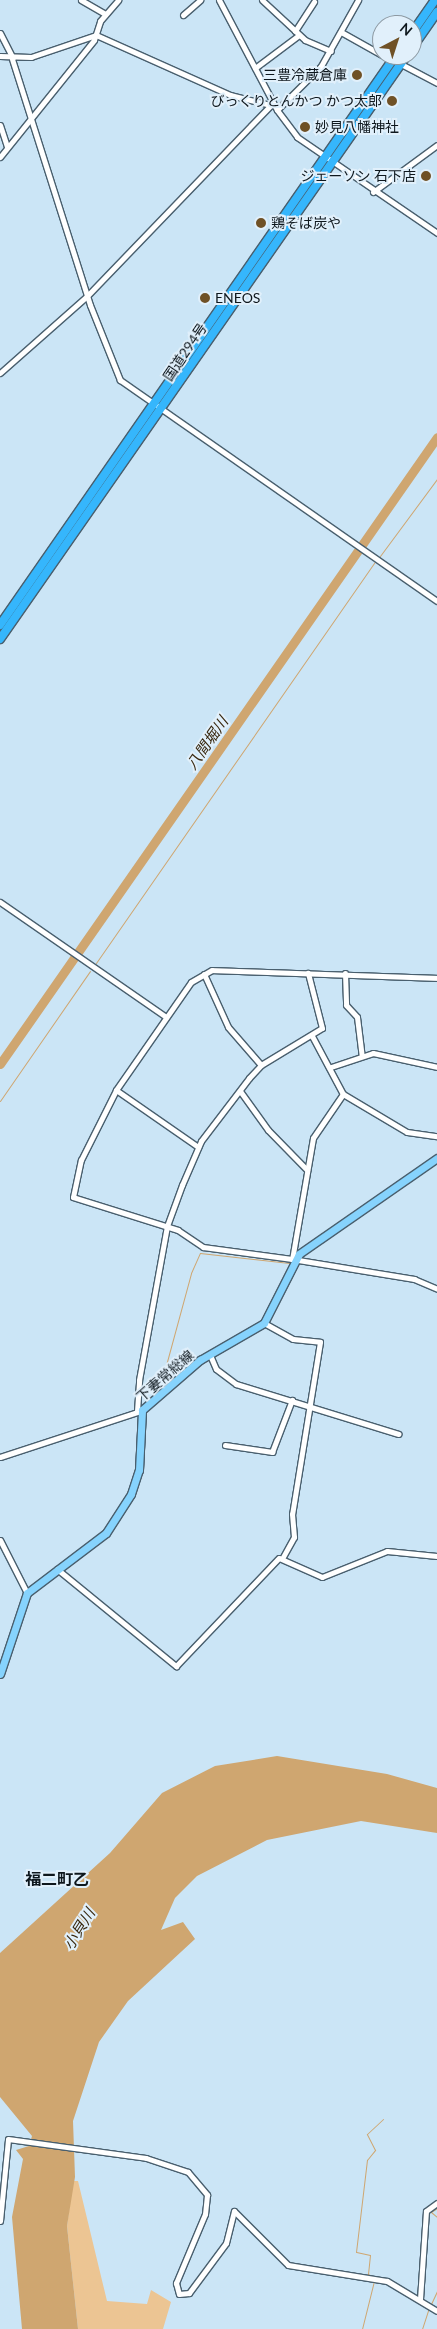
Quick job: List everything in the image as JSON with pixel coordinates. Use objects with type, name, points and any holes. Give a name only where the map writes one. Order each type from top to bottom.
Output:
[{"type":"highway","points":[[422,19],[435,0]]},
{"type":"highway","points":[[422,34],[437,12]]},
{"type":"highway","name":"国道294号","points":[[0,639],[161,409],[328,161],[390,65]]},
{"type":"highway","name":"国道294号","points":[[0,625],[154,404],[328,161],[400,65]]},
{"type":"main road","points":[[264,1324],[293,1260],[437,1158]]},
{"type":"main road","name":"下妻常総線","points":[[27,1593],[106,1534],[132,1494],[139,1470],[139,1412],[210,1354],[264,1324]]},
{"type":"main road","points":[[0,1674],[27,1593]]},
{"type":"street","points":[[81,0],[105,14]]},
{"type":"street","points":[[0,156],[28,118],[96,35],[105,14],[118,0]]},
{"type":"street","points":[[183,16],[200,0]]},
{"type":"street","points":[[219,0],[255,68],[271,104],[297,137],[373,192],[437,233]]},
{"type":"street","points":[[262,0],[297,33],[331,51]]},
{"type":"street","points":[[277,110],[331,51],[358,0]]},
{"type":"street","points":[[255,68],[297,33],[314,2]]},
{"type":"street","points":[[0,32],[12,59],[28,118],[87,296],[120,380],[437,601]]},
{"type":"street","points":[[341,32],[372,49]]},
{"type":"street","points":[[0,56],[12,59],[96,35],[230,95],[271,104]]},
{"type":"street","points":[[403,65],[437,83]]},
{"type":"street","points":[[0,373],[87,296],[271,104]]},
{"type":"street","points":[[0,125],[7,147]]},
{"type":"street","points":[[373,192],[437,145]]},
{"type":"street","points":[[0,902],[166,1017]]},
{"type":"street","points":[[437,978],[345,973],[212,970],[204,974],[191,982],[116,1090],[81,1160],[73,1197],[167,1226],[203,1247],[414,1279],[437,1289]]},
{"type":"street","points":[[0,1456],[139,1412],[138,1380],[167,1226],[198,1147],[240,1091],[261,1065],[312,1036],[322,1028],[322,1018],[308,973]]},
{"type":"street","points":[[345,973],[346,1004],[357,1017],[362,1055]]},
{"type":"street","points":[[204,974],[228,1027],[261,1065]]},
{"type":"street","points":[[312,1036],[331,1068],[343,1094],[407,1132],[437,1136]]},
{"type":"street","points":[[331,1068],[362,1055],[390,1055],[410,1064],[437,1067]]},
{"type":"street","points":[[116,1090],[198,1147]]},
{"type":"street","points":[[240,1091],[268,1130],[307,1170]]},
{"type":"street","points":[[293,1260],[313,1138],[343,1094]]},
{"type":"street","points":[[57,1569],[176,1666],[239,1595],[283,1557],[294,1537],[292,1514],[320,1342],[293,1339],[264,1324]]},
{"type":"street","points":[[210,1354],[216,1369],[236,1384],[311,1405],[399,1434]]},
{"type":"street","points":[[225,1445],[272,1452],[292,1400]]},
{"type":"street","points":[[0,1540],[27,1593]]},
{"type":"street","points":[[283,1557],[322,1577],[387,1551],[437,1556]]},
{"type":"street","points":[[0,2221],[6,2141],[26,2140],[166,2163],[188,2172],[204,2187],[207,2205],[176,2283],[178,2294],[188,2293],[226,2243],[234,2211],[288,2265],[387,2281],[420,2299],[437,2311]]},
{"type":"street","points":[[420,2299],[426,2211],[437,2203]]},
{"type":"shaded area","points":[[73,2181],[78,2181],[107,2301],[147,2304],[151,2290],[171,2302],[163,2329],[78,2329],[67,2226]]},
{"type":"water","name":"小貝川","points":[[277,1756],[387,1774],[437,1788],[437,1833],[361,1821],[267,1840],[197,1876],[175,1898],[161,1930],[183,1922],[195,1939],[128,2001],[99,2042],[73,2121],[75,2177],[67,2226],[78,2329],[22,2329],[12,2217],[23,2159],[16,2150],[29,2146],[32,2136],[0,2097],[0,1953],[110,1853],[162,1793],[215,1766]]},
{"type":"waterway","points":[[351,8],[355,0]]},
{"type":"waterway","points":[[279,103],[319,64]]},
{"type":"waterway","name":"八間堀川","points":[[0,1064],[437,437]]},
{"type":"waterway","points":[[380,556],[437,479]]},
{"type":"waterway","points":[[96,963],[375,562]]},
{"type":"waterway","points":[[0,1101],[90,971]]},
{"type":"waterway","points":[[159,1391],[191,1273],[200,1253],[289,1263]]},
{"type":"waterway","points":[[91,1425],[134,1410]]},
{"type":"waterway","points":[[0,1454],[54,1437]]},
{"type":"waterway","points":[[374,2277],[368,2274],[370,2255],[356,2252],[367,2160],[375,2150],[367,2134],[383,2119]]},
{"type":"waterway","points":[[437,2208],[431,2212],[437,2217]]},
{"type":"waterway","points":[[362,2329],[374,2281]]},
{"type":"waterway","points":[[431,2304],[437,2291]]},
{"type":"waterway","points":[[422,2329],[429,2308]]},
{"type":"place","name":"三豊冷蔵倉庫","points":[[357,75]]},
{"type":"place","name":"びっくりとんかつ かつ太郎","points":[[392,101]]},
{"type":"place","name":"妙見八幡神社","points":[[305,127]]},
{"type":"place","name":"ジェーソン 石下店","points":[[426,176]]},
{"type":"place","name":"鶏そば炭や","points":[[261,223]]},
{"type":"place","name":"ENEOS","points":[[205,298]]},
{"type":"district","name":"福二町乙","points":[[57,1879]]}]
